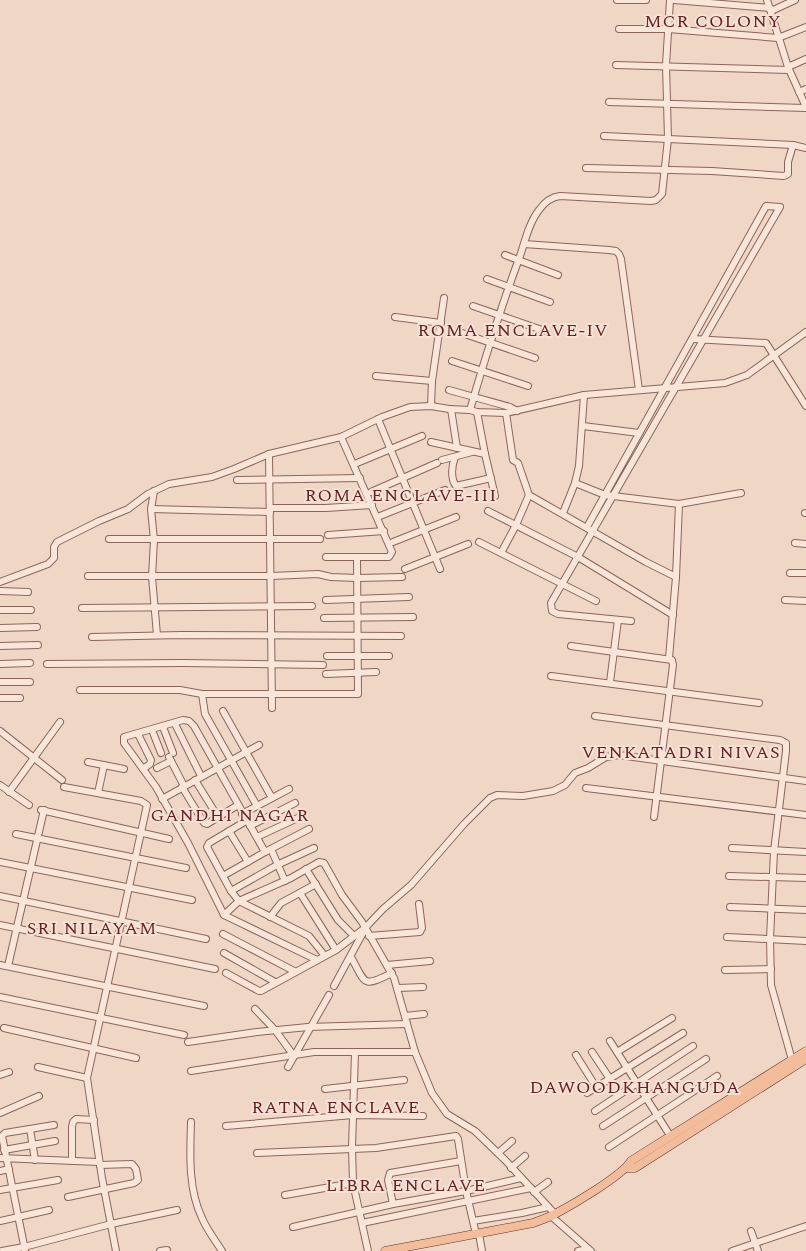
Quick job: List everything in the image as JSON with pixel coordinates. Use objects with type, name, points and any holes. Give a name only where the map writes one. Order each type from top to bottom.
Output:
[{"type":"main road","points":[[385,1251],[412,1248],[533,1223],[553,1215],[628,1168],[632,1161],[806,1051]]},
{"type":"main road","points":[[628,1168],[635,1168],[806,1059]]},
{"type":"street","points":[[617,0],[646,0]]},
{"type":"street","points":[[470,410],[499,314],[530,226],[538,210],[554,197],[578,196],[656,200],[662,194],[668,139],[666,65],[670,0]]},
{"type":"street","points":[[674,0],[770,9],[795,0]]},
{"type":"street","points":[[609,102],[806,107],[789,69],[767,0]]},
{"type":"street","points":[[619,29],[668,29],[778,38],[806,27]]},
{"type":"street","points":[[616,65],[789,69],[806,59]]},
{"type":"street","points":[[799,92],[806,89]]},
{"type":"street","points":[[604,136],[793,145],[806,148]]},
{"type":"street","points":[[586,168],[712,171],[784,176],[788,174],[788,162],[793,145]]},
{"type":"street","points":[[587,527],[766,206],[780,207],[551,603],[551,608],[555,613],[631,621]]},
{"type":"street","points":[[524,244],[610,250],[620,254],[639,390]]},
{"type":"street","points":[[505,255],[558,275]]},
{"type":"street","points":[[487,278],[550,302]]},
{"type":"street","points":[[431,406],[432,381],[444,298]]},
{"type":"street","points":[[473,306],[545,331]]},
{"type":"street","points":[[395,317],[441,323]]},
{"type":"street","points":[[459,332],[535,358]]},
{"type":"street","points":[[0,582],[48,564],[54,558],[54,547],[57,542],[128,509],[154,491],[173,482],[212,477],[269,454],[342,437],[378,419],[410,407],[431,406],[477,412],[506,413],[584,395],[725,383],[747,375],[806,332]]},
{"type":"street","points":[[692,339],[766,344],[806,406]]},
{"type":"street","points":[[452,360],[528,386]]},
{"type":"street","points":[[376,376],[432,381]]},
{"type":"street","points":[[448,390],[513,408],[517,411]]},
{"type":"street","points":[[563,514],[575,483],[580,459],[584,395]]},
{"type":"street","points":[[451,409],[457,448]]},
{"type":"street","points":[[477,412],[495,496]]},
{"type":"street","points":[[506,413],[513,460],[520,466],[529,495],[646,562],[676,577]]},
{"type":"street","points":[[378,419],[440,569]]},
{"type":"street","points":[[583,426],[640,433]]},
{"type":"street","points":[[357,463],[422,436]]},
{"type":"street","points":[[326,557],[391,556],[391,548],[384,531],[342,437]]},
{"type":"street","points":[[431,442],[485,454]]},
{"type":"street","points":[[370,492],[439,461],[473,452]]},
{"type":"street","points":[[269,454],[272,708]]},
{"type":"street","points":[[455,457],[452,468],[453,482],[456,486],[490,478]]},
{"type":"street","points":[[237,480],[360,478]]},
{"type":"street","points":[[575,483],[605,494],[679,504],[741,492]]},
{"type":"street","points":[[380,516],[445,490]]},
{"type":"street","points":[[154,491],[151,509],[154,540],[152,576],[157,635]]},
{"type":"street","points":[[501,552],[516,525],[529,495]]},
{"type":"street","points":[[151,509],[270,510],[372,504]]},
{"type":"street","points":[[654,817],[673,665],[672,660],[669,658],[676,577],[679,504]]},
{"type":"street","points":[[488,511],[578,557],[673,615]]},
{"type":"street","points":[[393,542],[456,517]]},
{"type":"street","points":[[328,535],[384,531]]},
{"type":"street","points":[[109,539],[320,539]]},
{"type":"street","points":[[479,542],[596,601]]},
{"type":"street","points":[[795,543],[806,544]]},
{"type":"street","points":[[405,569],[468,544]]},
{"type":"street","points":[[80,690],[180,690],[202,694],[358,694],[357,558]]},
{"type":"street","points":[[790,572],[806,573]]},
{"type":"street","points":[[88,576],[271,576],[318,574],[330,577],[357,578],[402,577]]},
{"type":"street","points":[[0,591],[28,592]]},
{"type":"street","points":[[326,600],[408,597]]},
{"type":"street","points":[[785,600],[806,601]]},
{"type":"street","points":[[82,608],[312,606]]},
{"type":"street","points":[[0,610],[31,610]]},
{"type":"street","points":[[324,618],[413,617]]},
{"type":"street","points":[[610,682],[618,620]]},
{"type":"street","points":[[0,628],[36,628]]},
{"type":"street","points":[[92,637],[157,635],[400,636]]},
{"type":"street","points":[[0,646],[38,645]]},
{"type":"street","points":[[571,646],[669,658]]},
{"type":"street","points":[[328,656],[389,656]]},
{"type":"street","points":[[0,664],[30,664]]},
{"type":"street","points":[[47,664],[324,665]]},
{"type":"street","points":[[326,674],[376,672]]},
{"type":"street","points":[[551,676],[610,682],[759,703]]},
{"type":"street","points":[[0,682],[30,682]]},
{"type":"street","points":[[202,694],[205,714],[257,806]]},
{"type":"street","points":[[0,698],[20,698]]},
{"type":"street","points":[[223,711],[272,798]]},
{"type":"street","points":[[595,716],[666,724],[783,741],[786,743],[772,878],[770,969],[771,985],[792,1060]]},
{"type":"street","points":[[285,881],[278,865],[246,820],[194,726],[189,721],[186,720],[124,737],[123,740],[162,799],[188,844],[224,915],[317,960]]},
{"type":"street","points":[[9,792],[60,722]]},
{"type":"street","points":[[175,724],[198,778],[218,817]]},
{"type":"street","points":[[163,727],[171,757],[183,787],[204,824],[238,805]]},
{"type":"street","points":[[152,730],[162,753]]},
{"type":"street","points":[[0,731],[62,780]]},
{"type":"street","points":[[138,734],[151,760],[150,764],[143,769]]},
{"type":"street","points":[[162,799],[259,745]]},
{"type":"street","points":[[226,973],[261,990],[336,950],[365,928],[410,884],[490,798],[497,796],[523,796],[552,791],[565,784],[575,773],[612,755],[806,781]]},
{"type":"street","points":[[158,768],[171,757]]},
{"type":"street","points":[[88,762],[124,769]]},
{"type":"street","points":[[98,793],[104,765]]},
{"type":"street","points":[[0,785],[29,806]]},
{"type":"street","points":[[64,787],[145,802],[147,805],[137,858],[87,1078],[99,1163],[116,1251]]},
{"type":"street","points":[[586,788],[806,815]]},
{"type":"street","points":[[246,820],[257,806],[289,789]]},
{"type":"street","points":[[295,803],[246,820],[210,843],[207,847],[231,891],[239,901],[309,936],[325,956]]},
{"type":"street","points":[[8,966],[42,810],[169,839]]},
{"type":"street","points":[[257,837],[302,816]]},
{"type":"street","points":[[223,876],[309,828]]},
{"type":"street","points":[[229,832],[248,862]]},
{"type":"street","points":[[16,834],[186,868]]},
{"type":"street","points":[[231,891],[314,848]]},
{"type":"street","points":[[732,848],[806,852]]},
{"type":"street","points":[[0,862],[192,900]]},
{"type":"street","points":[[224,915],[239,901],[285,881],[319,862],[324,863],[342,895],[365,928],[392,973],[398,988],[415,1052],[432,1093],[447,1114],[475,1131],[498,1153],[548,1207],[553,1215],[590,1250]]},
{"type":"street","points":[[306,869],[338,920],[354,936]]},
{"type":"street","points":[[730,876],[806,878]]},
{"type":"street","points":[[270,917],[281,903],[316,884]]},
{"type":"street","points":[[300,893],[336,950]]},
{"type":"street","points":[[0,896],[206,939]]},
{"type":"street","points":[[369,936],[420,932],[422,928],[419,904]]},
{"type":"street","points":[[730,907],[806,910]]},
{"type":"street","points":[[0,925],[215,969]]},
{"type":"street","points":[[334,986],[365,928]]},
{"type":"street","points":[[223,934],[294,971]]},
{"type":"street","points":[[727,937],[806,942]]},
{"type":"street","points":[[224,953],[275,982]]},
{"type":"street","points":[[350,957],[364,980],[369,983],[392,973]]},
{"type":"street","points":[[387,965],[430,961]]},
{"type":"street","points":[[0,965],[204,1006]]},
{"type":"street","points":[[725,970],[770,969]]},
{"type":"street","points":[[398,988],[423,987]]},
{"type":"street","points":[[288,1067],[329,995]]},
{"type":"street","points":[[0,996],[184,1035]]},
{"type":"street","points":[[255,1009],[294,1056]]},
{"type":"street","points":[[404,1016],[424,1014]]},
{"type":"street","points":[[617,1052],[672,1018]]},
{"type":"street","points":[[188,1042],[310,1027],[407,1024]]},
{"type":"street","points":[[4,1028],[136,1058]]},
{"type":"street","points":[[587,1093],[683,1033]]},
{"type":"street","points":[[610,1041],[671,1137]]},
{"type":"street","points":[[595,1111],[693,1046]]},
{"type":"street","points":[[191,1071],[314,1052],[415,1052]]},
{"type":"street","points":[[355,1052],[352,1148],[353,1183],[368,1251]]},
{"type":"street","points":[[592,1052],[610,1079]]},
{"type":"street","points":[[576,1055],[596,1087]]},
{"type":"street","points":[[603,1126],[706,1059]]},
{"type":"street","points":[[38,1067],[87,1078]]},
{"type":"street","points":[[0,1076],[9,1072]]},
{"type":"street","points":[[609,1147],[716,1076]]},
{"type":"street","points":[[325,1089],[404,1080]]},
{"type":"street","points":[[0,1113],[40,1096]]},
{"type":"street","points":[[226,1126],[353,1115],[423,1116]]},
{"type":"street","points":[[72,1161],[73,1122],[76,1119],[94,1120]]},
{"type":"street","points":[[191,1122],[190,1149],[193,1194],[200,1216],[222,1251]]},
{"type":"street","points":[[25,1249],[9,1169],[3,1158],[3,1134],[54,1124]]},
{"type":"street","points":[[30,1130],[35,1160]]},
{"type":"street","points":[[257,1153],[396,1146],[453,1136],[458,1139],[466,1191],[482,1251]]},
{"type":"street","points":[[2,1145],[32,1145],[55,1141]]},
{"type":"street","points":[[498,1153],[512,1141]]},
{"type":"street","points":[[511,1168],[525,1156]]},
{"type":"street","points":[[3,1158],[131,1163],[138,1174],[138,1180],[134,1183],[68,1197]]},
{"type":"street","points":[[393,1204],[388,1180],[390,1173],[461,1161]]},
{"type":"street","points":[[0,1171],[9,1169]]},
{"type":"street","points":[[293,1227],[521,1178]]},
{"type":"street","points":[[0,1190],[58,1180]]},
{"type":"street","points":[[362,1223],[532,1190],[548,1182]]},
{"type":"street","points":[[285,1195],[353,1183]]},
{"type":"street","points":[[473,1221],[548,1207]]},
{"type":"street","points":[[0,1221],[49,1210]]},
{"type":"street","points":[[2,1251],[25,1249],[111,1224],[177,1210]]},
{"type":"street","points":[[732,1251],[806,1226]]},
{"type":"street","points":[[751,1231],[758,1251]]},
{"type":"street","points":[[578,1251],[590,1250]]},
{"type":"district","name":"MCR COLONY","points":[[713,21]]},
{"type":"district","name":"ROMA ENCLAVE-IV","points":[[513,330]]},
{"type":"district","name":"ROMA ENCLAVE-III","points":[[401,495]]},
{"type":"district","name":"VENKATADRI NIVAS","points":[[681,752]]},
{"type":"district","name":"GANDHI NAGAR","points":[[230,815]]},
{"type":"district","name":"SRI NILAYAM","points":[[92,928]]},
{"type":"district","name":"DAWOODKHANGUDA","points":[[635,1087]]},
{"type":"district","name":"RATNA ENCLAVE","points":[[336,1107]]},
{"type":"district","name":"LIBRA ENCLAVE","points":[[406,1185]]}]
